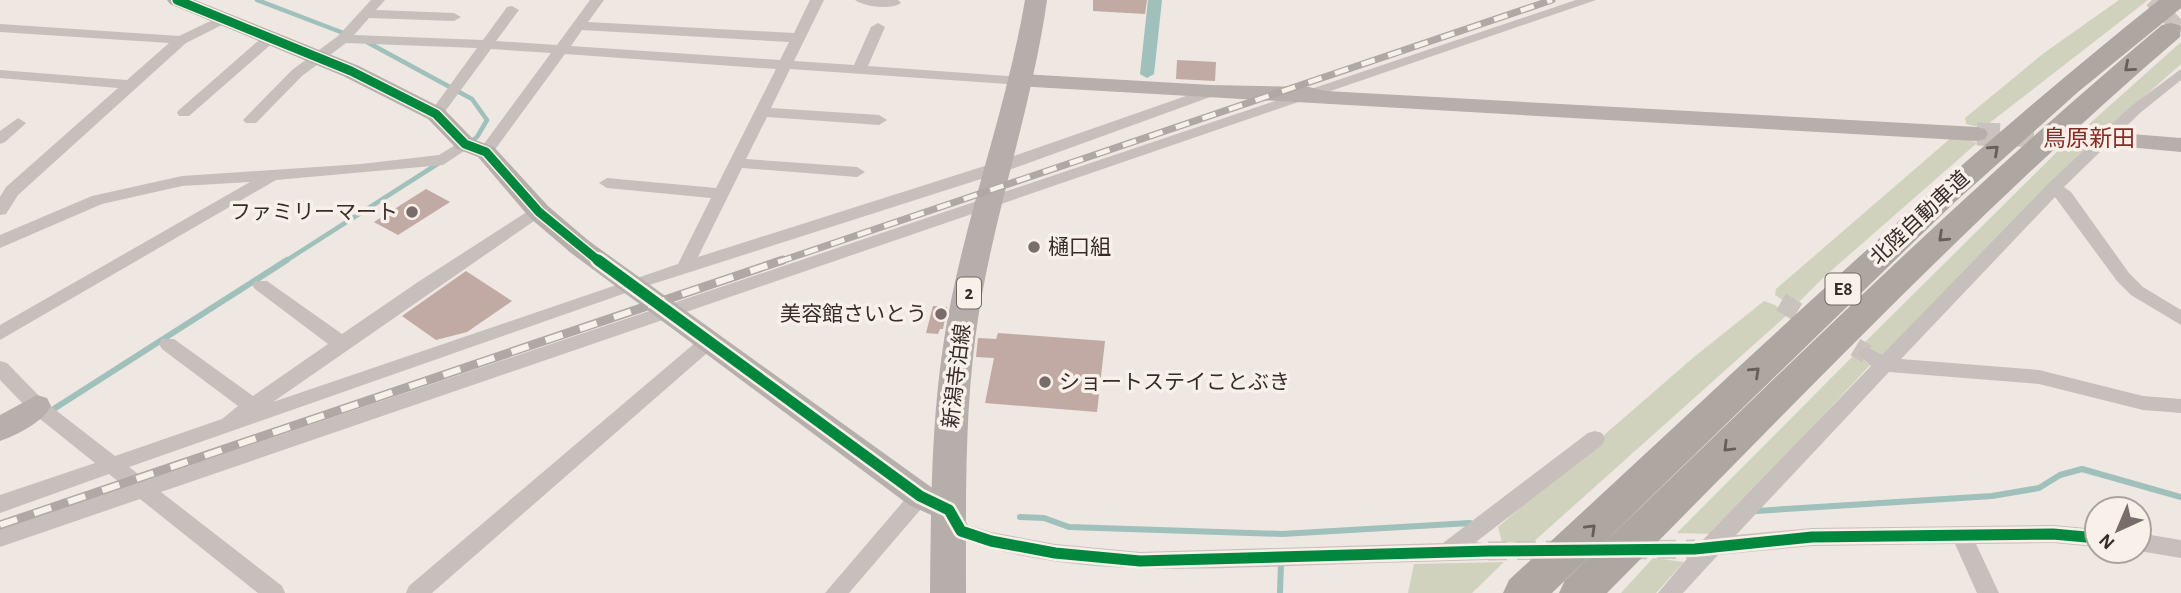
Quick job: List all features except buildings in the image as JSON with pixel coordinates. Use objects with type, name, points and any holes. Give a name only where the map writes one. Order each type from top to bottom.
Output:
[{"type":"highway","name":"北陸自動車道","points":[[1524,593],[1954,186],[2068,86],[2175,0]]},
{"type":"highway","name":"北陸自動車道","points":[[1580,593],[1898,278],[2036,148],[2181,23]]},
{"type":"main road","name":"新潟寺泊線","points":[[948,593],[949,441],[957,352],[1022,81],[1035,0]]},
{"type":"street","points":[[177,0],[271,37],[318,60],[351,71],[436,114],[580,247],[666,313],[920,496],[949,510],[961,531],[991,541],[1055,552],[1140,561],[1488,551]]},
{"type":"street","points":[[251,120],[297,73],[343,39],[378,0]]},
{"type":"street","points":[[0,242],[98,200],[181,181],[360,169],[443,160],[475,148],[562,50],[597,0]]},
{"type":"street","points":[[685,267],[817,0]]},
{"type":"street","points":[[862,0],[894,2]]},
{"type":"street","points":[[0,538],[1589,0]]},
{"type":"street","points":[[436,114],[512,10]]},
{"type":"street","points":[[366,13],[454,17]]},
{"type":"street","points":[[0,210],[6,191],[133,85],[181,40],[223,19]]},
{"type":"street","points":[[580,26],[800,38]]},
{"type":"street","points":[[860,68],[878,27]]},
{"type":"street","points":[[0,29],[181,40]]},
{"type":"street","points":[[184,113],[271,37]]},
{"type":"street","points":[[343,39],[784,63],[1211,92],[1310,94],[1325,98],[1977,134]]},
{"type":"street","points":[[1669,593],[1705,547],[1875,360],[2106,141],[2135,110],[2181,73]]},
{"type":"street","points":[[0,74],[133,85]]},
{"type":"street","points":[[0,504],[114,467],[631,285],[1000,167],[1211,92]]},
{"type":"street","points":[[761,112],[879,120]]},
{"type":"street","points":[[0,139],[18,123]]},
{"type":"street","points":[[2082,137],[2181,145]]},
{"type":"street","points":[[736,163],[857,172]]},
{"type":"street","points":[[0,333],[276,174]]},
{"type":"street","points":[[607,183],[720,194]]},
{"type":"street","points":[[2054,188],[2065,197],[2123,277],[2137,291],[2181,318]]},
{"type":"street","points":[[221,429],[251,405],[424,286],[540,212]]},
{"type":"street","points":[[261,285],[342,344]]},
{"type":"street","points":[[417,593],[708,342]]},
{"type":"street","points":[[169,344],[251,405]]},
{"type":"street","points":[[1875,360],[2039,377],[2143,403],[2181,406]]},
{"type":"street","points":[[0,368],[37,406],[274,593]]},
{"type":"street","points":[[0,429],[37,406]]},
{"type":"street","points":[[1446,553],[1595,439]]},
{"type":"street","points":[[835,593],[920,496]]},
{"type":"street","points":[[1705,547],[1812,537],[2053,534],[2083,537]]},
{"type":"street","points":[[1961,535],[1988,593]]},
{"type":"street","points":[[2153,544],[2181,549]]},
{"type":"green space","points":[[2119,0],[2148,0],[1983,128],[1966,124],[1965,118],[2044,53]]},
{"type":"green space","points":[[2181,42],[2181,64],[2102,134],[2078,134]]},
{"type":"green space","points":[[1952,137],[1963,137],[1977,143],[1824,277],[1794,307],[1775,295],[1776,289]]},
{"type":"green space","points":[[2073,140],[2083,146],[2085,155],[1881,358],[1862,345],[2059,150]]},
{"type":"green space","points":[[1764,301],[1775,305],[1787,315],[1531,544],[1502,542],[1498,527],[1694,357]]},
{"type":"green space","points":[[1856,353],[1870,365],[1713,534],[1677,533]]},
{"type":"green space","points":[[1653,558],[1684,562],[1656,593],[1621,593]]},
{"type":"green space","points":[[1504,562],[1472,593],[1408,593],[1414,564]]},
{"type":"waterway","points":[[257,0],[346,34]]},
{"type":"waterway","points":[[1147,74],[1155,0]]},
{"type":"waterway","points":[[365,41],[472,99],[487,120],[477,137],[470,142]]},
{"type":"waterway","points":[[284,262],[439,163]]},
{"type":"waterway","points":[[49,412],[287,260]]},
{"type":"waterway","points":[[1756,511],[1992,496],[2039,488],[2060,475],[2082,469],[2181,497]]},
{"type":"waterway","points":[[1020,517],[1044,518],[1069,527],[1282,534],[1470,523]]},
{"type":"waterway","points":[[1280,593],[1281,562]]},
{"type":"tunnel","points":[[2152,0],[2181,30]]},
{"type":"tunnel","points":[[1977,134],[2082,137]]},
{"type":"tunnel","points":[[1781,302],[1867,354]]},
{"type":"tunnel","points":[[1628,550],[1695,549]]},
{"type":"tunnel","points":[[1488,551],[1565,550]]},
{"type":"railway","points":[[778,262],[1552,0]]},
{"type":"railway","points":[[0,525],[783,260]]},
{"type":"cycle path","points":[[177,0],[351,71],[436,114],[465,144],[486,152],[539,212],[580,247],[920,496],[949,510],[961,531],[991,541],[1055,553],[1140,561],[1488,551],[1695,549],[1812,537],[2053,534],[2083,537]]},
{"type":"place","name":"ファミリーマート","points":[[412,212]]},
{"type":"place","name":"樋口組","points":[[1034,247]]},
{"type":"place","name":"美容館さいとう","points":[[941,314]]},
{"type":"place","name":"ショートステイことぶき","points":[[1045,382]]},
{"type":"district","name":"鳥原新田","points":[[2089,139]]}]
